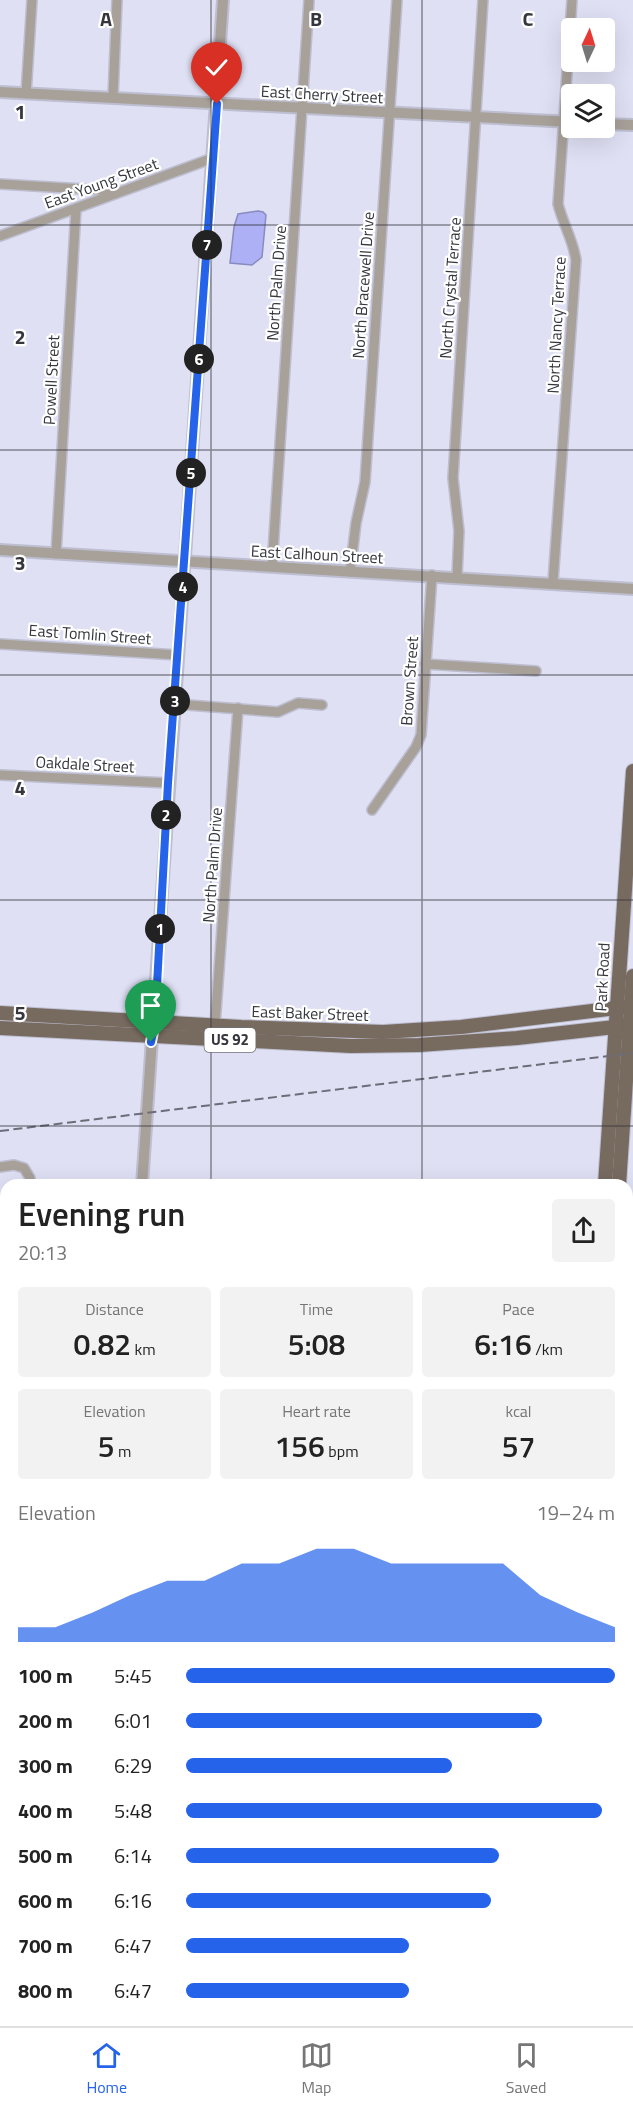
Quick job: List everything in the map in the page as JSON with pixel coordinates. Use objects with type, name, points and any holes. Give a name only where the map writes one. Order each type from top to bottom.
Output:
[{"type":"main road","name":"Park Road","points":[[619,1179],[633,771]]},
{"type":"main road","name":"Park Road","points":[[606,1179],[625,1016],[633,976]]},
{"type":"main road","name":"East Baker Street","points":[[0,1013],[42,1015],[153,1029],[351,1046],[419,1045],[517,1038],[625,1016]]},
{"type":"main road","name":"East Baker Street","points":[[0,1028],[153,1029],[215,1025],[351,1031],[418,1031],[625,1016]]},
{"type":"street","points":[[26,94],[32,0]]},
{"type":"street","points":[[113,98],[117,0]]},
{"type":"street","points":[[142,1179],[223,0]]},
{"type":"street","name":"North Palm Drive","points":[[272,567],[309,0]]},
{"type":"street","name":"North Bracewell Drive","points":[[351,572],[356,523],[365,482],[397,0]]},
{"type":"street","name":"North Crystal Terrace","points":[[457,577],[459,531],[453,478],[483,0]]},
{"type":"street","name":"North Nancy Terrace","points":[[569,84],[572,0]]},
{"type":"street","name":"East Cherry Street","points":[[0,92],[561,122]]},
{"type":"street","points":[[615,124],[633,125]]},
{"type":"street","name":"North Nancy Terrace","points":[[553,582],[576,260],[574,245],[562,222],[558,204],[566,138]]},
{"type":"street","name":"East Young Street","points":[[0,236],[213,158]]},
{"type":"street","points":[[0,184],[123,191]]},
{"type":"street","name":"Powell Street","points":[[56,554],[75,208]]},
{"type":"street","name":"East Calhoun Street","points":[[0,550],[633,588]]},
{"type":"street","name":"Brown Street","points":[[372,810],[416,747],[421,735],[432,575]]},
{"type":"street","name":"East Tomlin Street","points":[[0,644],[178,655]]},
{"type":"street","points":[[425,664],[536,671]]},
{"type":"street","points":[[175,704],[278,712],[298,703],[322,705]]},
{"type":"street","name":"North Palm Drive","points":[[215,1025],[238,708]]},
{"type":"street","name":"Oakdale Street","points":[[0,775],[168,783]]},
{"type":"street","points":[[41,1030],[42,1015]]},
{"type":"street","points":[[0,1167],[24,1168],[30,1179]]},
{"type":"water","points":[[258,211],[266,215],[262,257],[252,265],[230,263],[234,227],[238,214]]},
{"type":"railway","points":[[0,1131],[633,1053]]},
{"type":"route","points":[[151,1042],[155,1022],[168,783],[217,104]]}]
